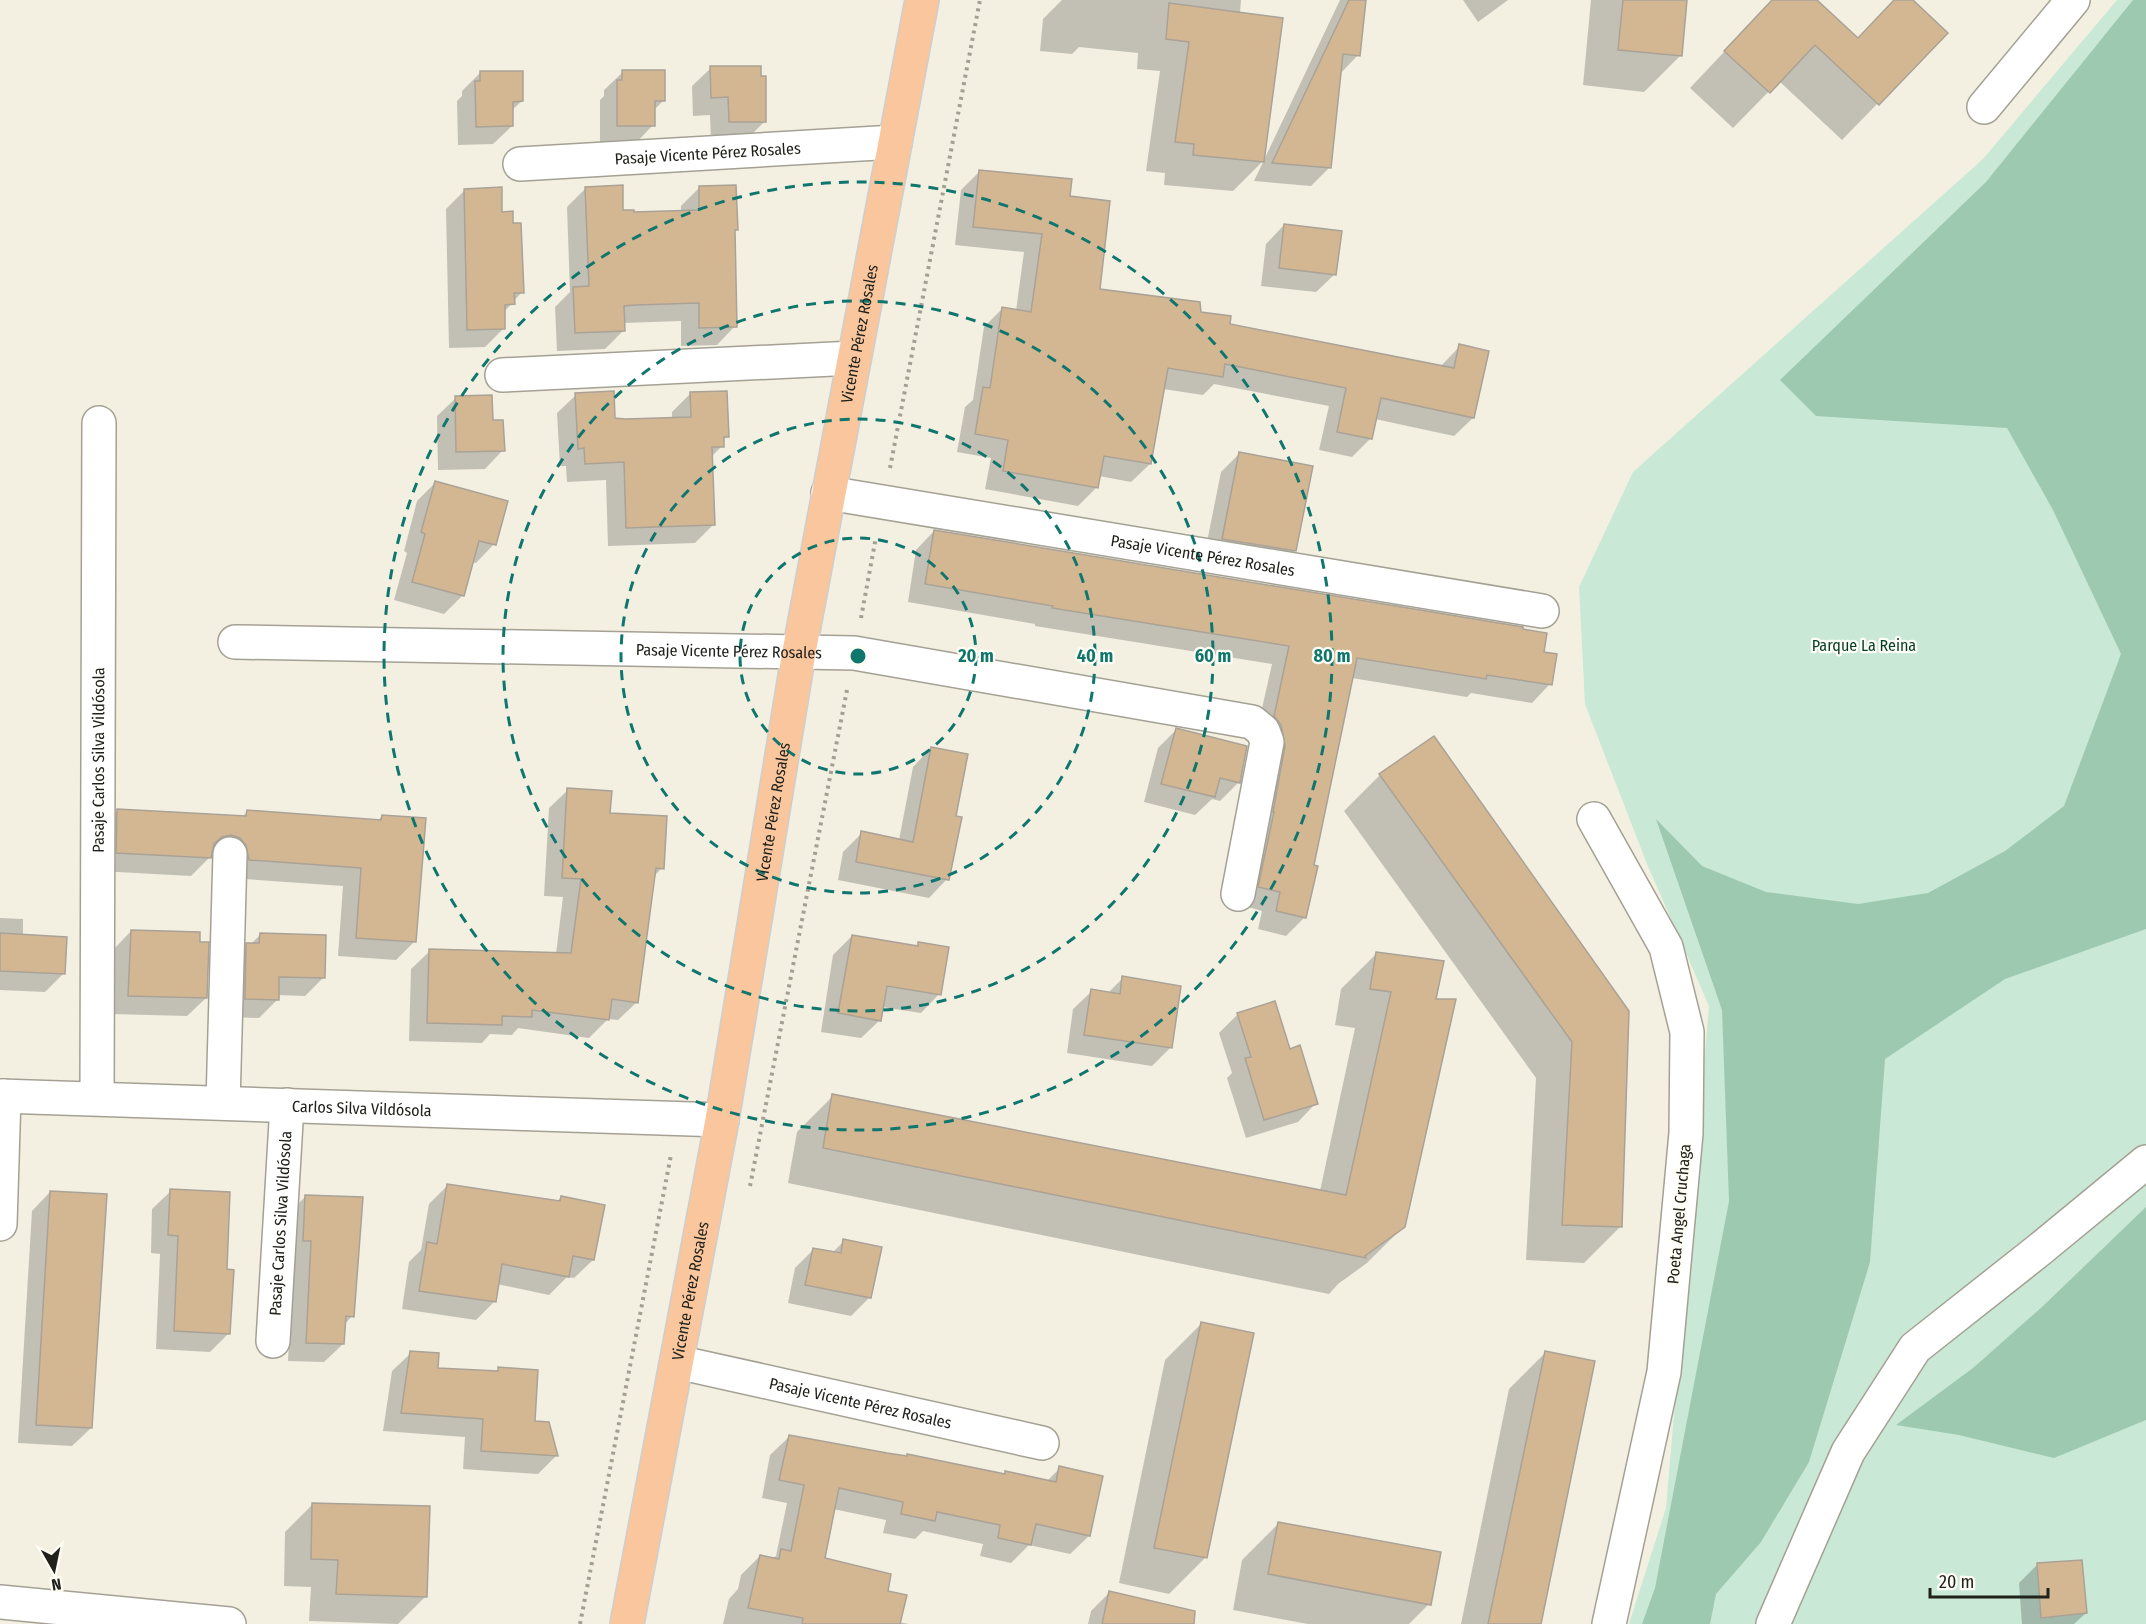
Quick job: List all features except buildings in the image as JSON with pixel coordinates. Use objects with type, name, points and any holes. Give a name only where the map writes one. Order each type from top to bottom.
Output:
[{"type":"main road","name":"Vicente Pérez Rosales","points":[[627,1624],[723,1120],[799,652],[922,0]]},
{"type":"street","points":[[1984,107],[2073,0]]},
{"type":"street","name":"Pasaje Vicente Pérez Rosales","points":[[520,164],[895,142]]},
{"type":"street","points":[[502,375],[854,358]]},
{"type":"street","name":"Pasaje Carlos Silva Vildósola","points":[[97,1098],[99,423]]},
{"type":"street","name":"Pasaje Vicente Pérez Rosales","points":[[828,493],[1542,611]]},
{"type":"street","name":"Pasaje Vicente Pérez Rosales","points":[[235,642],[854,653],[1252,722],[1263,731],[1267,742],[1238,894]]},
{"type":"street","name":"Poeta Angel Cruchaga","points":[[1594,819],[1666,947],[1687,1032],[1686,1133],[1664,1372],[1609,1624]]},
{"type":"street","points":[[223,1103],[230,854]]},
{"type":"street","points":[[0,1224],[2,1096]]},
{"type":"street","name":"Carlos Silva Vildósola","points":[[2,1096],[723,1120]]},
{"type":"street","name":"Pasaje Carlos Silva Vildósola","points":[[273,1341],[287,1105]]},
{"type":"street","points":[[1773,1624],[1848,1452],[1916,1348],[2146,1162]]},
{"type":"street","name":"Pasaje Vicente Pérez Rosales","points":[[676,1362],[1042,1443]]},
{"type":"street","points":[[0,1602],[229,1624]]},
{"type":"path","points":[[748,1197],[980,0]]},
{"type":"path","points":[[580,1624],[678,1119]]},
{"type":"green space","name":"Parque La Reina","points":[[2117,0],[2146,0],[2146,1624],[1629,1624],[1666,1508],[1709,1006],[1647,864],[1585,704],[1579,587],[1633,472],[1983,159]]},
{"type":"green space","points":[[2133,0],[2146,0],[2146,929],[2005,979],[1885,1059],[1870,1262],[1809,1462],[1761,1542],[1716,1594],[1710,1624],[1642,1624],[1655,1588],[1729,1201],[1722,1010],[1656,819],[1702,866],[1766,892],[1858,904],[1928,893],[2005,851],[2064,806],[2121,654],[2053,510],[2007,428],[1816,416],[1780,380],[1986,182]]},
{"type":"green space","points":[[2146,1207],[2146,1420],[2054,1458],[1959,1435],[1896,1425],[1973,1368],[2042,1307]]}]
